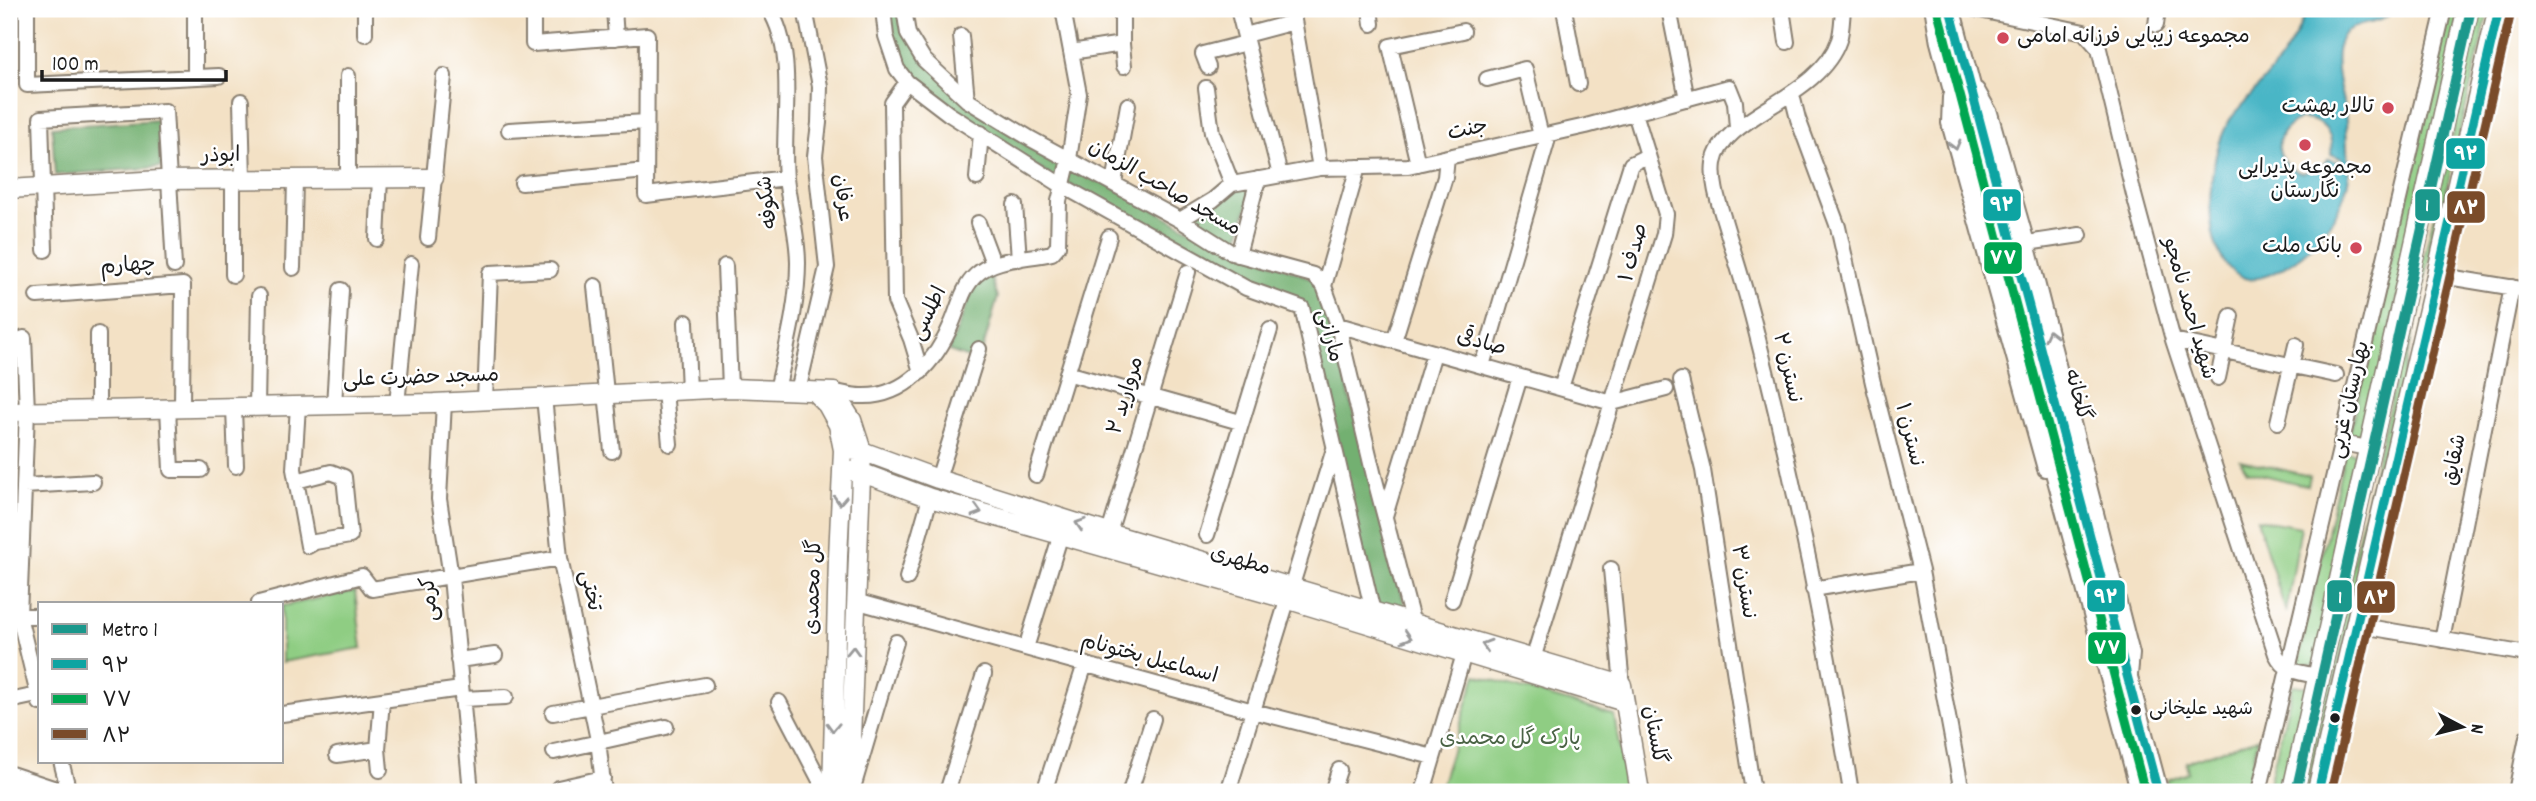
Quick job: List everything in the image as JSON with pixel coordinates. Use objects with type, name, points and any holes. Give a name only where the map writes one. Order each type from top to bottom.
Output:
[{"type":"main road","name":"گلخانه","points":[[1935,9],[1940,40],[1959,76]]},
{"type":"main road","name":"گلخانه","points":[[1950,9],[1959,76],[2122,689],[2158,792]]},
{"type":"main road","name":"بهارستان غربی","points":[[2293,792],[2466,9]]},
{"type":"main road","points":[[2318,792],[2499,9]]},
{"type":"main road","points":[[2488,57],[2502,24],[2513,9]]},
{"type":"main road","name":"گلخانه","points":[[2122,689],[2141,792]]},
{"type":"main road","points":[[9,776],[57,792]]},
{"type":"street","points":[[27,9],[27,85],[219,76]]},
{"type":"street","points":[[195,9],[195,76]]},
{"type":"street","points":[[365,9],[365,34]]},
{"type":"street","points":[[533,9],[533,44],[647,35],[646,195],[786,178]]},
{"type":"street","points":[[614,9],[616,38]]},
{"type":"street","name":"شکوفه","points":[[769,9],[776,20],[783,48],[786,178],[798,263],[791,324],[777,390]]},
{"type":"street","name":"عرفان","points":[[805,9],[820,86],[815,156],[827,267],[806,391]]},
{"type":"street","name":"مارانی","points":[[883,9],[886,36],[897,69],[907,82],[949,114],[1061,185],[1245,288],[1302,308],[1373,612]]},
{"type":"street","name":"مسجد صاحب الزمان","points":[[904,9],[908,34],[923,60],[967,100],[1238,255],[1313,275],[1324,286]]},
{"type":"street","points":[[978,223],[993,263],[1052,253],[1058,246],[1061,185],[1069,159],[1079,94],[1063,9]]},
{"type":"street","points":[[1122,9],[1124,66]]},
{"type":"street","points":[[1238,9],[1280,175]]},
{"type":"street","points":[[1370,9],[1372,24]]},
{"type":"street","points":[[1564,9],[1578,84]]},
{"type":"street","points":[[1669,9],[1686,99]]},
{"type":"street","points":[[1782,9],[1787,42]]},
{"type":"street","name":"نسترن ۲","points":[[1843,9],[1839,40],[1821,70],[1792,95],[1737,128],[1718,149],[1714,165],[1717,194],[1756,331],[1796,500],[1851,792]]},
{"type":"street","name":"شهید احمد نامجو","points":[[1975,9],[2084,32],[2099,49],[2173,340],[2276,654],[2281,664],[2290,671]]},
{"type":"street","points":[[2156,25],[2158,9]]},
{"type":"street","name":"بهارستان غربی","points":[[2259,792],[2290,671],[2444,9]]},
{"type":"street","points":[[1208,67],[1203,54],[1245,39],[1293,15],[1320,168]]},
{"type":"street","points":[[1418,164],[1390,46],[1463,31]]},
{"type":"street","points":[[961,36],[967,100]]},
{"type":"street","points":[[1071,52],[1122,44]]},
{"type":"street","points":[[1482,366],[1545,135],[1525,69],[1487,79]]},
{"type":"street","points":[[348,76],[348,178]]},
{"type":"street","points":[[428,238],[444,76]]},
{"type":"street","points":[[1959,76],[1990,113],[2027,243],[2132,654],[2122,689]]},
{"type":"street","points":[[1959,76],[1949,123],[2097,659],[2122,689]]},
{"type":"street","points":[[907,82],[892,103],[895,301],[921,372]]},
{"type":"street","points":[[1206,88],[1212,133],[1232,184]]},
{"type":"street","name":"جنت","points":[[1180,220],[1213,200],[1232,184],[1320,168],[1418,164],[1730,88],[1735,102],[1737,128]]},
{"type":"street","name":"نسترن ۱","points":[[1792,95],[1798,119],[1838,227],[1873,383],[1921,571],[1962,792]]},
{"type":"street","points":[[233,275],[241,101]]},
{"type":"street","points":[[1114,183],[1128,105]]},
{"type":"street","points":[[45,250],[41,118],[165,111],[174,266]]},
{"type":"street","name":"صدف ۱","points":[[1533,659],[1664,234],[1666,214],[1635,113]]},
{"type":"street","points":[[509,130],[646,122]]},
{"type":"street","points":[[977,178],[981,133]]},
{"type":"street","points":[[1561,388],[1631,164],[1647,156]]},
{"type":"street","points":[[1394,341],[1444,177],[1447,158]]},
{"type":"street","points":[[1358,167],[1324,286],[1338,325],[1413,624]]},
{"type":"street","points":[[522,183],[646,171]]},
{"type":"street","points":[[293,268],[295,178]]},
{"type":"street","points":[[377,239],[380,178]]},
{"type":"street","name":"ابوذر","points":[[9,190],[168,180],[434,178]]},
{"type":"street","points":[[1238,255],[1258,179]]},
{"type":"street","points":[[1015,205],[1019,259]]},
{"type":"street","points":[[2027,243],[2080,235]]},
{"type":"street","points":[[1036,475],[1109,237]]},
{"type":"street","name":"اطلسی","points":[[834,392],[864,396],[894,389],[921,372],[944,344],[962,295],[974,276],[993,263]]},
{"type":"street","points":[[397,404],[411,264]]},
{"type":"street","points":[[725,266],[730,388]]},
{"type":"street","points":[[485,400],[490,273],[550,270]]},
{"type":"street","name":"مروارید ۲","points":[[1109,533],[1188,272]]},
{"type":"street","points":[[2436,275],[2527,290]]},
{"type":"street","name":"چهارم","points":[[37,296],[183,285],[175,408]]},
{"type":"street","points":[[594,286],[608,394],[612,451]]},
{"type":"street","name":"شقایق","points":[[2442,640],[2512,287]]},
{"type":"street","points":[[334,405],[341,290]]},
{"type":"street","points":[[257,407],[259,296]]},
{"type":"street","points":[[2218,378],[2231,316]]},
{"type":"street","points":[[686,321],[689,390]]},
{"type":"street","name":"صادقی","points":[[1338,325],[1612,403]]},
{"type":"street","points":[[1206,535],[1270,330]]},
{"type":"street","points":[[98,410],[99,334]]},
{"type":"street","points":[[24,338],[27,411],[19,616],[38,695]]},
{"type":"street","points":[[2173,340],[2336,375]]},
{"type":"street","points":[[2278,422],[2296,345]]},
{"type":"street","points":[[938,479],[979,349]]},
{"type":"street","points":[[1385,517],[1434,353]]},
{"type":"street","points":[[1067,373],[1240,422]]},
{"type":"street","points":[[1452,600],[1520,377]]},
{"type":"street","name":"نسترن ۳","points":[[1681,380],[1703,470],[1753,792]]},
{"type":"street","name":"مسجد حضرت علی","points":[[9,411],[397,404],[730,388],[834,392]]},
{"type":"street","points":[[1612,403],[1666,389]]},
{"type":"street","points":[[665,391],[670,444]]},
{"type":"street","name":"گل محمدی","points":[[806,391],[827,405],[853,450],[860,472],[850,792]]},
{"type":"street","name":"گل محمدی","points":[[832,792],[842,470],[853,450],[852,420],[834,392]]},
{"type":"street","name":"تختی","points":[[544,397],[561,558],[598,740],[604,785]]},
{"type":"street","name":"کرمی","points":[[443,402],[439,499],[451,577],[471,792]]},
{"type":"street","points":[[296,481],[331,472],[344,477],[350,536],[315,542],[308,546],[296,481],[294,469],[298,406]]},
{"type":"street","points":[[234,407],[236,466]]},
{"type":"street","points":[[175,408],[171,470],[201,470]]},
{"type":"street","points":[[2341,443],[2368,448]]},
{"type":"street","points":[[1228,792],[1334,448]]},
{"type":"street","name":"مطهری","points":[[853,450],[1109,533],[1464,654],[1623,694]]},
{"type":"street","name":"مطهری","points":[[842,470],[860,472],[930,498],[1061,534],[1288,593],[1373,612],[1533,659],[1623,694]]},
{"type":"street","points":[[24,486],[93,482]]},
{"type":"street","points":[[906,578],[930,498]]},
{"type":"street","points":[[1026,648],[1061,534]]},
{"type":"street","points":[[263,602],[362,576],[372,589],[561,558]]},
{"type":"street","points":[[1611,569],[1623,694]]},
{"type":"street","points":[[1813,589],[1921,571]]},
{"type":"street","name":"اسماعیل بختونام","points":[[855,601],[1253,711],[1433,757]]},
{"type":"street","points":[[19,616],[38,616]]},
{"type":"street","points":[[2356,625],[2527,654]]},
{"type":"street","points":[[850,792],[896,642]]},
{"type":"street","points":[[1423,792],[1464,654]]},
{"type":"street","points":[[458,660],[495,655]]},
{"type":"street","points":[[1044,792],[1085,664]]},
{"type":"street","points":[[2290,671],[2320,676]]},
{"type":"street","points":[[947,792],[984,674]]},
{"type":"street","points":[[553,713],[705,685]]},
{"type":"street","points":[[284,714],[382,700],[461,694],[506,696]]},
{"type":"street","name":"گلستان","points":[[1623,694],[1640,792]]},
{"type":"street","points":[[9,701],[38,699]]},
{"type":"street","points":[[380,770],[378,749],[382,700]]},
{"type":"street","points":[[779,702],[826,792]]},
{"type":"street","points":[[1130,792],[1153,719]]},
{"type":"street","points":[[554,752],[598,740],[666,727]]},
{"type":"street","points":[[2516,792],[2527,737]]},
{"type":"street","points":[[337,755],[378,749]]},
{"type":"street","points":[[61,762],[69,792]]},
{"type":"street","points":[[1332,792],[1339,770]]},
{"type":"street","points":[[558,788],[604,785]]},
{"type":"green space","points":[[885,9],[904,9],[924,63],[1066,160],[1059,181],[984,133],[898,67]]},
{"type":"green space","points":[[2482,9],[2489,9],[2418,310],[2311,792],[2299,792]]},
{"type":"green space","points":[[2448,12],[2462,15],[2365,441],[2349,437]]},
{"type":"green space","points":[[158,120],[161,167],[55,175],[52,127]]},
{"type":"green space","points":[[1070,163],[1189,229],[1311,278],[1321,289],[1408,617],[1375,609],[1306,312],[1247,286],[1065,182]]},
{"type":"green space","points":[[1254,182],[1235,251],[1185,220],[1233,187]]},
{"type":"green space","points":[[990,273],[998,297],[979,362],[949,351],[974,286]]},
{"type":"green space","points":[[2345,452],[2362,455],[2316,666],[2298,663]]},
{"type":"green space","points":[[2240,460],[2310,476],[2308,486],[2247,471]]},
{"type":"green space","points":[[2257,519],[2301,527],[2286,613]]},
{"type":"green space","points":[[355,591],[362,648],[284,662],[284,606]]},
{"type":"green space","name":"پارک گل محمدی","points":[[1476,675],[1614,715],[1627,792],[1439,792]]},
{"type":"green space","points":[[2293,685],[2309,687],[2286,792],[2267,792]]},
{"type":"green space","points":[[2258,738],[2246,792],[2170,792],[2167,780],[2188,772],[2186,762]]},
{"type":"water","points":[[2306,9],[2394,9],[2381,20],[2349,30],[2339,43],[2337,68],[2345,111],[2350,168],[2342,201],[2334,217],[2313,245],[2286,266],[2264,277],[2240,277],[2225,263],[2217,249],[2213,232],[2210,193],[2217,153],[2229,121],[2282,58],[2302,22]],"holes":[[[2299,119],[2307,119],[2325,128],[2330,139],[2331,154],[2343,159],[2342,163],[2329,159],[2319,168],[2302,173],[2291,168],[2282,158],[2279,147],[2282,134]]]},
{"type":"metro line","name":"1","points":[[2296,792],[2471,9]]},
{"type":"transit line","name":"۹۲","points":[[1950,9],[2158,792]]},
{"type":"transit line","name":"۹۲","points":[[2318,792],[2499,9]]},
{"type":"transit line","name":"۷۷","points":[[1938,12],[2145,792]]},
{"type":"transit line","name":"۸۲","points":[[2331,792],[2511,12]]},
{"type":"place","name":"مجموعه زیبایی فرزانه امامی","points":[[2003,38]]},
{"type":"place","name":"تالار بهشت","points":[[2388,108]]},
{"type":"place","name":"مجموعه پذیرایی نگارستان","points":[[2305,145]]},
{"type":"place","name":"بانک ملت","points":[[2356,248]]},
{"type":"place","name":"شهید علیخانی","points":[[2136,710]]}]
